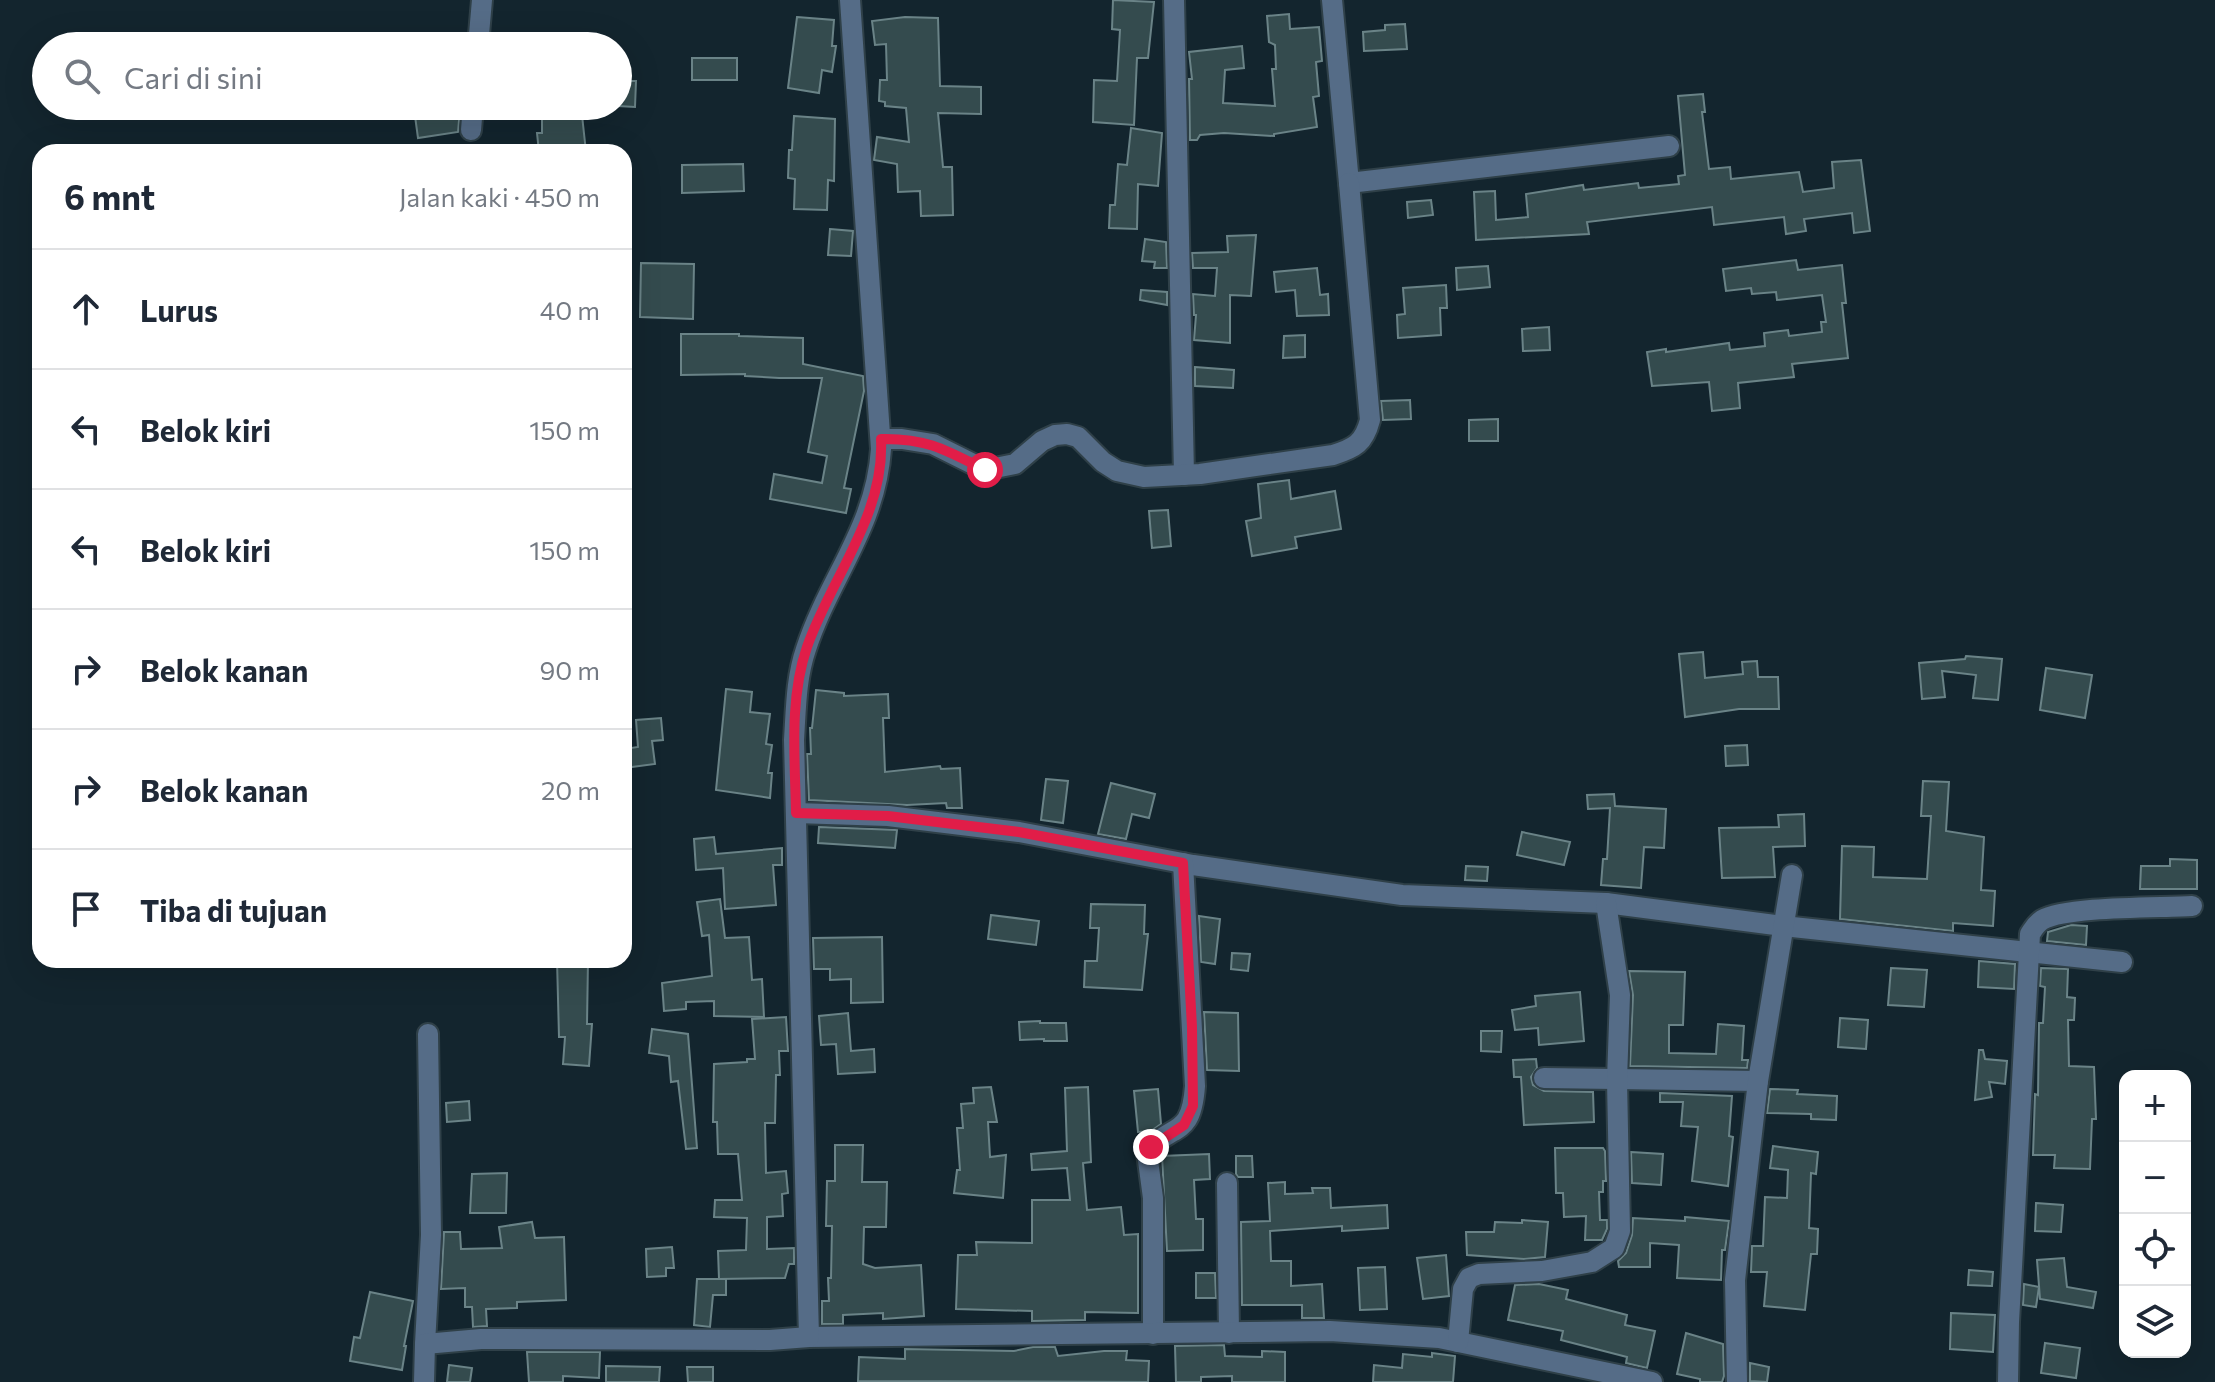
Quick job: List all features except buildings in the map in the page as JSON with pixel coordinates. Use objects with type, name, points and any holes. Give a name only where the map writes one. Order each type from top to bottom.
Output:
[{"type":"street","points":[[479,32],[482,0]]},
{"type":"street","points":[[809,1337],[794,740],[800,673],[806,649],[872,504],[880,467],[881,439],[850,0]]},
{"type":"street","points":[[1174,0],[1184,475]]},
{"type":"street","points":[[881,439],[933,444],[985,470],[1015,464],[1042,441],[1067,434],[1078,437],[1103,462],[1117,471],[1144,477],[1184,475],[1333,455],[1354,449],[1365,438],[1370,420],[1332,0]]},
{"type":"street","points":[[471,130],[472,120]]},
{"type":"street","points":[[1349,183],[1669,146]]},
{"type":"street","points":[[796,813],[888,816],[1019,832],[1183,863],[1402,895],[1606,903],[1783,926],[2122,962]]},
{"type":"street","points":[[1153,1334],[1153,1198],[1147,1153],[1184,1125],[1194,1096],[1183,863]]},
{"type":"street","points":[[1737,1382],[1735,1280],[1758,1081],[1792,875]]},
{"type":"street","points":[[1458,1342],[1463,1289],[1465,1282],[1474,1275],[1578,1266],[1607,1255],[1614,1248],[1620,1231],[1617,1080],[1620,995],[1606,903]]},
{"type":"street","points":[[2008,1382],[2030,934],[2035,926],[2055,915],[2192,906]]},
{"type":"street","points":[[424,1382],[431,1235],[428,1034]]},
{"type":"street","points":[[1544,1078],[1758,1081]]},
{"type":"street","points":[[1227,1183],[1229,1333]]},
{"type":"street","points":[[425,1344],[481,1339],[770,1340],[809,1337],[1389,1333],[1458,1342],[1652,1382]]},
{"type":"route","points":[[985,470],[933,444],[881,439],[880,467],[872,504],[823,607],[800,673],[794,740],[796,813],[888,816],[1019,832],[1183,863],[1195,1086],[1193,1106],[1184,1125],[1151,1147]]}]
